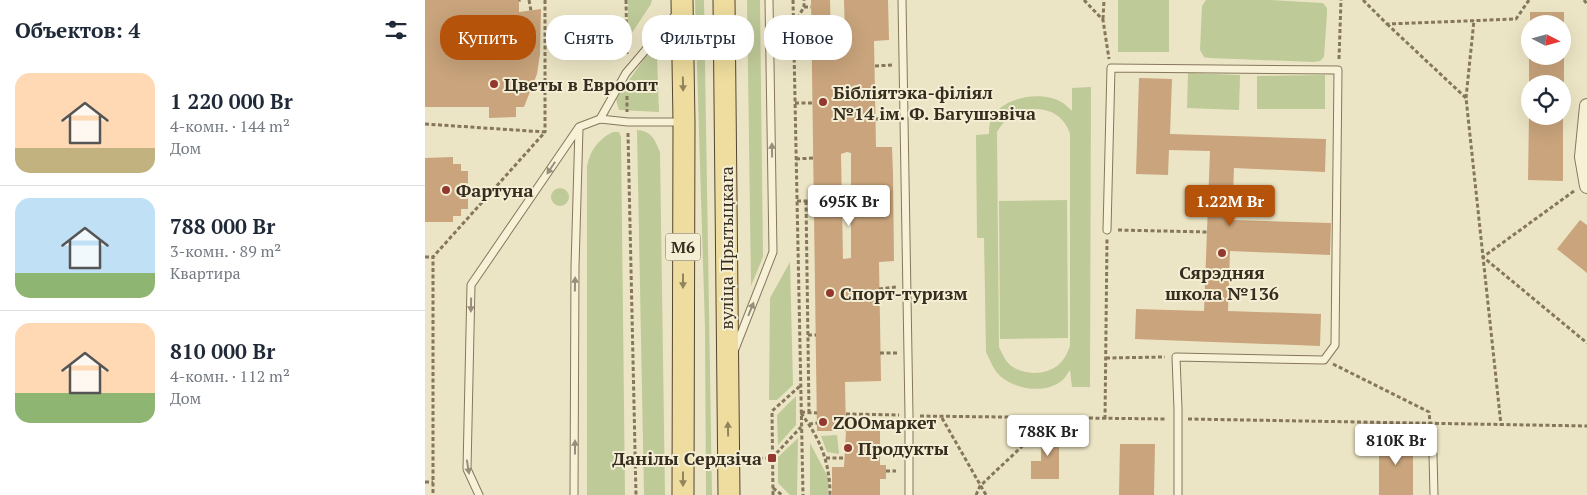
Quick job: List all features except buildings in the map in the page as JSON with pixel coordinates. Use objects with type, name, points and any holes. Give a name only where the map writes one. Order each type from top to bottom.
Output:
[{"type":"main road","name":"вуліца Прытыцкага","points":[[724,0],[729,495]]},
{"type":"main road","name":"М6","points":[[682,4],[684,122],[683,495]]},
{"type":"street","points":[[1587,106],[1582,157],[1587,186]]},
{"type":"lane","points":[[727,370],[773,252],[769,0]]},
{"type":"lane","points":[[902,0],[909,495]]},
{"type":"lane","points":[[600,120],[626,73],[682,4]]},
{"type":"lane","points":[[1107,230],[1111,68],[1338,70],[1335,345],[1324,360],[1176,357],[1178,419],[1177,495]]},
{"type":"lane","points":[[479,495],[467,469],[471,285],[579,127],[600,120],[684,122]]},
{"type":"lane","points":[[574,495],[575,268],[579,127]]},
{"type":"lane","points":[[1433,454],[1434,495]]},
{"type":"path","points":[[529,0],[531,10]]},
{"type":"path","points":[[433,495],[433,257],[545,132],[545,0]]},
{"type":"path","points":[[626,0],[636,495]]},
{"type":"path","points":[[793,0],[794,15]]},
{"type":"path","points":[[800,15],[804,7],[804,0]]},
{"type":"path","points":[[1084,0],[1103,20]]},
{"type":"path","points":[[1104,0],[1103,20],[1111,68]]},
{"type":"path","points":[[1338,70],[1341,0]]},
{"type":"path","points":[[1363,0],[1465,98]]},
{"type":"path","points":[[1387,24],[1516,19],[1529,0]]},
{"type":"path","points":[[1583,0],[1587,4]]},
{"type":"path","points":[[804,7],[811,7]]},
{"type":"path","points":[[1473,20],[1465,98],[1501,425]]},
{"type":"path","points":[[794,60],[803,495]]},
{"type":"path","points":[[795,103],[813,103]]},
{"type":"path","points":[[425,124],[545,132]]},
{"type":"path","points":[[796,159],[813,158]]},
{"type":"path","points":[[797,201],[814,201]]},
{"type":"path","points":[[806,201],[809,412]]},
{"type":"path","points":[[1483,257],[1557,203]]},
{"type":"path","points":[[1105,419],[1107,230],[1207,232]]},
{"type":"path","points":[[425,257],[433,257]]},
{"type":"path","points":[[1483,257],[1587,343]]},
{"type":"path","points":[[879,289],[899,287]]},
{"type":"path","points":[[808,335],[816,335]]},
{"type":"path","points":[[880,353],[899,353]]},
{"type":"path","points":[[1106,358],[1176,357]]},
{"type":"path","points":[[1324,360],[1429,412],[1433,454]]},
{"type":"path","points":[[773,495],[772,411],[801,386]]},
{"type":"path","points":[[801,412],[817,413]]},
{"type":"path","points":[[801,412],[826,458],[830,477],[830,495]]},
{"type":"path","points":[[846,414],[909,415],[942,418],[1178,419],[1587,426]]},
{"type":"path","points":[[942,418],[985,495]]},
{"type":"path","points":[[976,495],[980,486],[1051,418]]},
{"type":"path","points":[[809,424],[817,423]]},
{"type":"path","points":[[728,459],[772,458],[801,427]]},
{"type":"path","points":[[826,458],[844,458]]},
{"type":"path","points":[[886,472],[896,471]]},
{"type":"path","points":[[425,482],[433,482]]},
{"type":"path","points":[[773,488],[782,495]]},
{"type":"green space","points":[[628,0],[652,0],[632,33],[632,15],[628,15]]},
{"type":"green space","points":[[695,0],[704,0],[704,15],[695,15]]},
{"type":"green space","points":[[747,0],[760,0],[763,257],[751,286],[748,60],[754,60],[754,15],[747,15]]},
{"type":"green space","points":[[1118,0],[1169,0],[1169,52],[1118,52]]},
{"type":"green space","points":[[1206,0],[1270,0],[1323,3],[1327,8],[1324,57],[1320,61],[1314,62],[1204,57],[1200,50],[1202,6]]},
{"type":"green space","points":[[643,60],[657,60],[659,112],[619,110],[616,99]]},
{"type":"green space","points":[[697,60],[705,60],[712,495],[706,495],[705,329]]},
{"type":"green space","points":[[1188,73],[1240,75],[1239,110],[1187,108]]},
{"type":"green space","points":[[1325,75],[1325,109],[1257,109],[1257,76]]},
{"type":"green space","points":[[1091,87],[1090,387],[1072,387],[1070,370],[1060,382],[1053,386],[1037,389],[1021,387],[1000,376],[986,352],[984,238],[977,238],[976,135],[989,134],[994,114],[1002,107],[1022,98],[1033,96],[1054,99],[1063,103],[1072,111],[1072,88]],"holes":[[[1040,109],[1051,112],[1060,118],[1070,133],[1070,346],[1058,365],[1044,372],[1029,373],[1015,368],[1008,362],[999,347],[997,132],[1008,118],[1017,113]]]},
{"type":"green space","points":[[637,130],[650,134],[660,152],[665,495],[644,495]]},
{"type":"green space","points":[[613,132],[619,132],[621,137],[625,495],[587,495],[587,166],[595,146]]},
{"type":"green space","points":[[556,188],[564,188],[569,193],[567,204],[556,206],[551,201],[551,193]]},
{"type":"green space","points":[[1067,200],[1068,338],[1000,339],[999,201]]},
{"type":"green space","points":[[790,262],[793,385],[777,400],[769,400],[770,298]]},
{"type":"green space","points":[[796,396],[796,425],[778,445],[777,415]]},
{"type":"green space","points":[[837,435],[839,454],[827,452],[821,436]]},
{"type":"green space","points":[[798,438],[797,495],[790,495],[778,483],[778,457]]},
{"type":"green space","points":[[810,443],[829,479],[828,495],[810,495]]},
{"type":"place","name":"Цветы в Евроопт","points":[[494,84]]},
{"type":"place","name":"Бібліятэка-філіял №14 ім. Ф. Багушэвіча","points":[[823,102]]},
{"type":"place","name":"Фартуна","points":[[446,190]]},
{"type":"place","name":"Сярэдняя школа №136","points":[[1222,253]]},
{"type":"place","name":"Спорт-туризм","points":[[830,293]]},
{"type":"place","name":"ZOOмаркет","points":[[823,422]]},
{"type":"place","name":"Продукты","points":[[848,448]]},
{"type":"place","name":"Данілы Сердзіча","points":[[772,458]]}]
